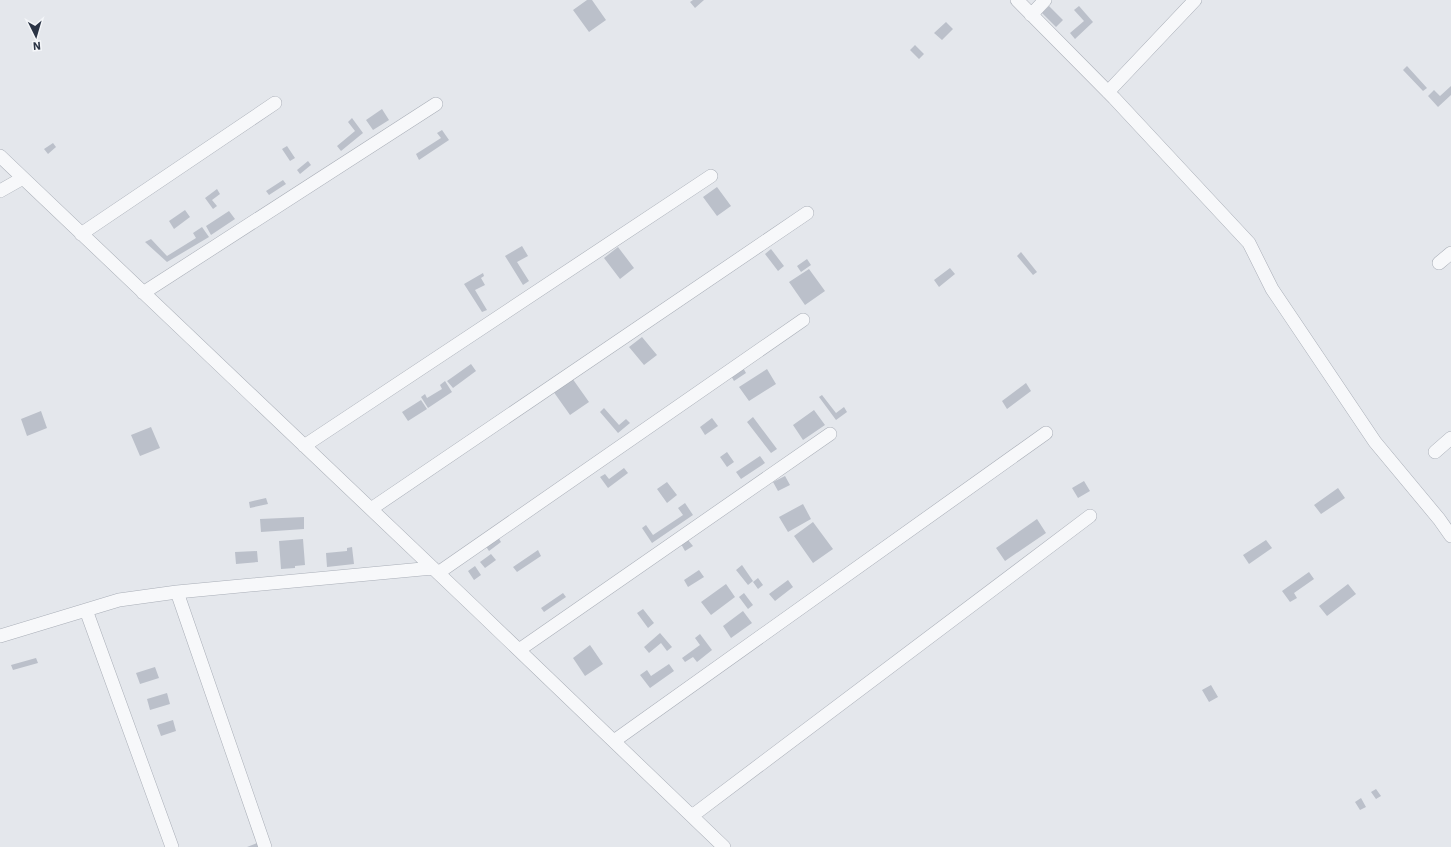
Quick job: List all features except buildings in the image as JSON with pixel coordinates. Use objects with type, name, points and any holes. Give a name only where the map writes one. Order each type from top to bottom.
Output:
[{"type":"street","points":[[1017,0],[1108,92],[1249,243],[1272,289],[1375,442],[1439,519],[1451,536]]},
{"type":"street","points":[[1031,15],[1045,0]]},
{"type":"street","points":[[1108,92],[1195,0]]},
{"type":"street","points":[[81,234],[275,103]]},
{"type":"street","points":[[144,293],[436,104]]},
{"type":"street","points":[[0,156],[724,847]]},
{"type":"street","points":[[304,446],[711,176]]},
{"type":"street","points":[[0,191],[23,178]]},
{"type":"street","points":[[371,509],[806,213]]},
{"type":"street","points":[[1439,263],[1451,253]]},
{"type":"street","points":[[0,636],[119,600],[176,592],[436,571],[802,320]]},
{"type":"street","points":[[614,741],[1046,433]]},
{"type":"street","points":[[519,650],[830,434]]},
{"type":"street","points":[[1435,452],[1451,438]]},
{"type":"street","points":[[692,816],[1090,516]]},
{"type":"street","points":[[176,592],[265,847]]},
{"type":"street","points":[[86,610],[172,847]]}]
